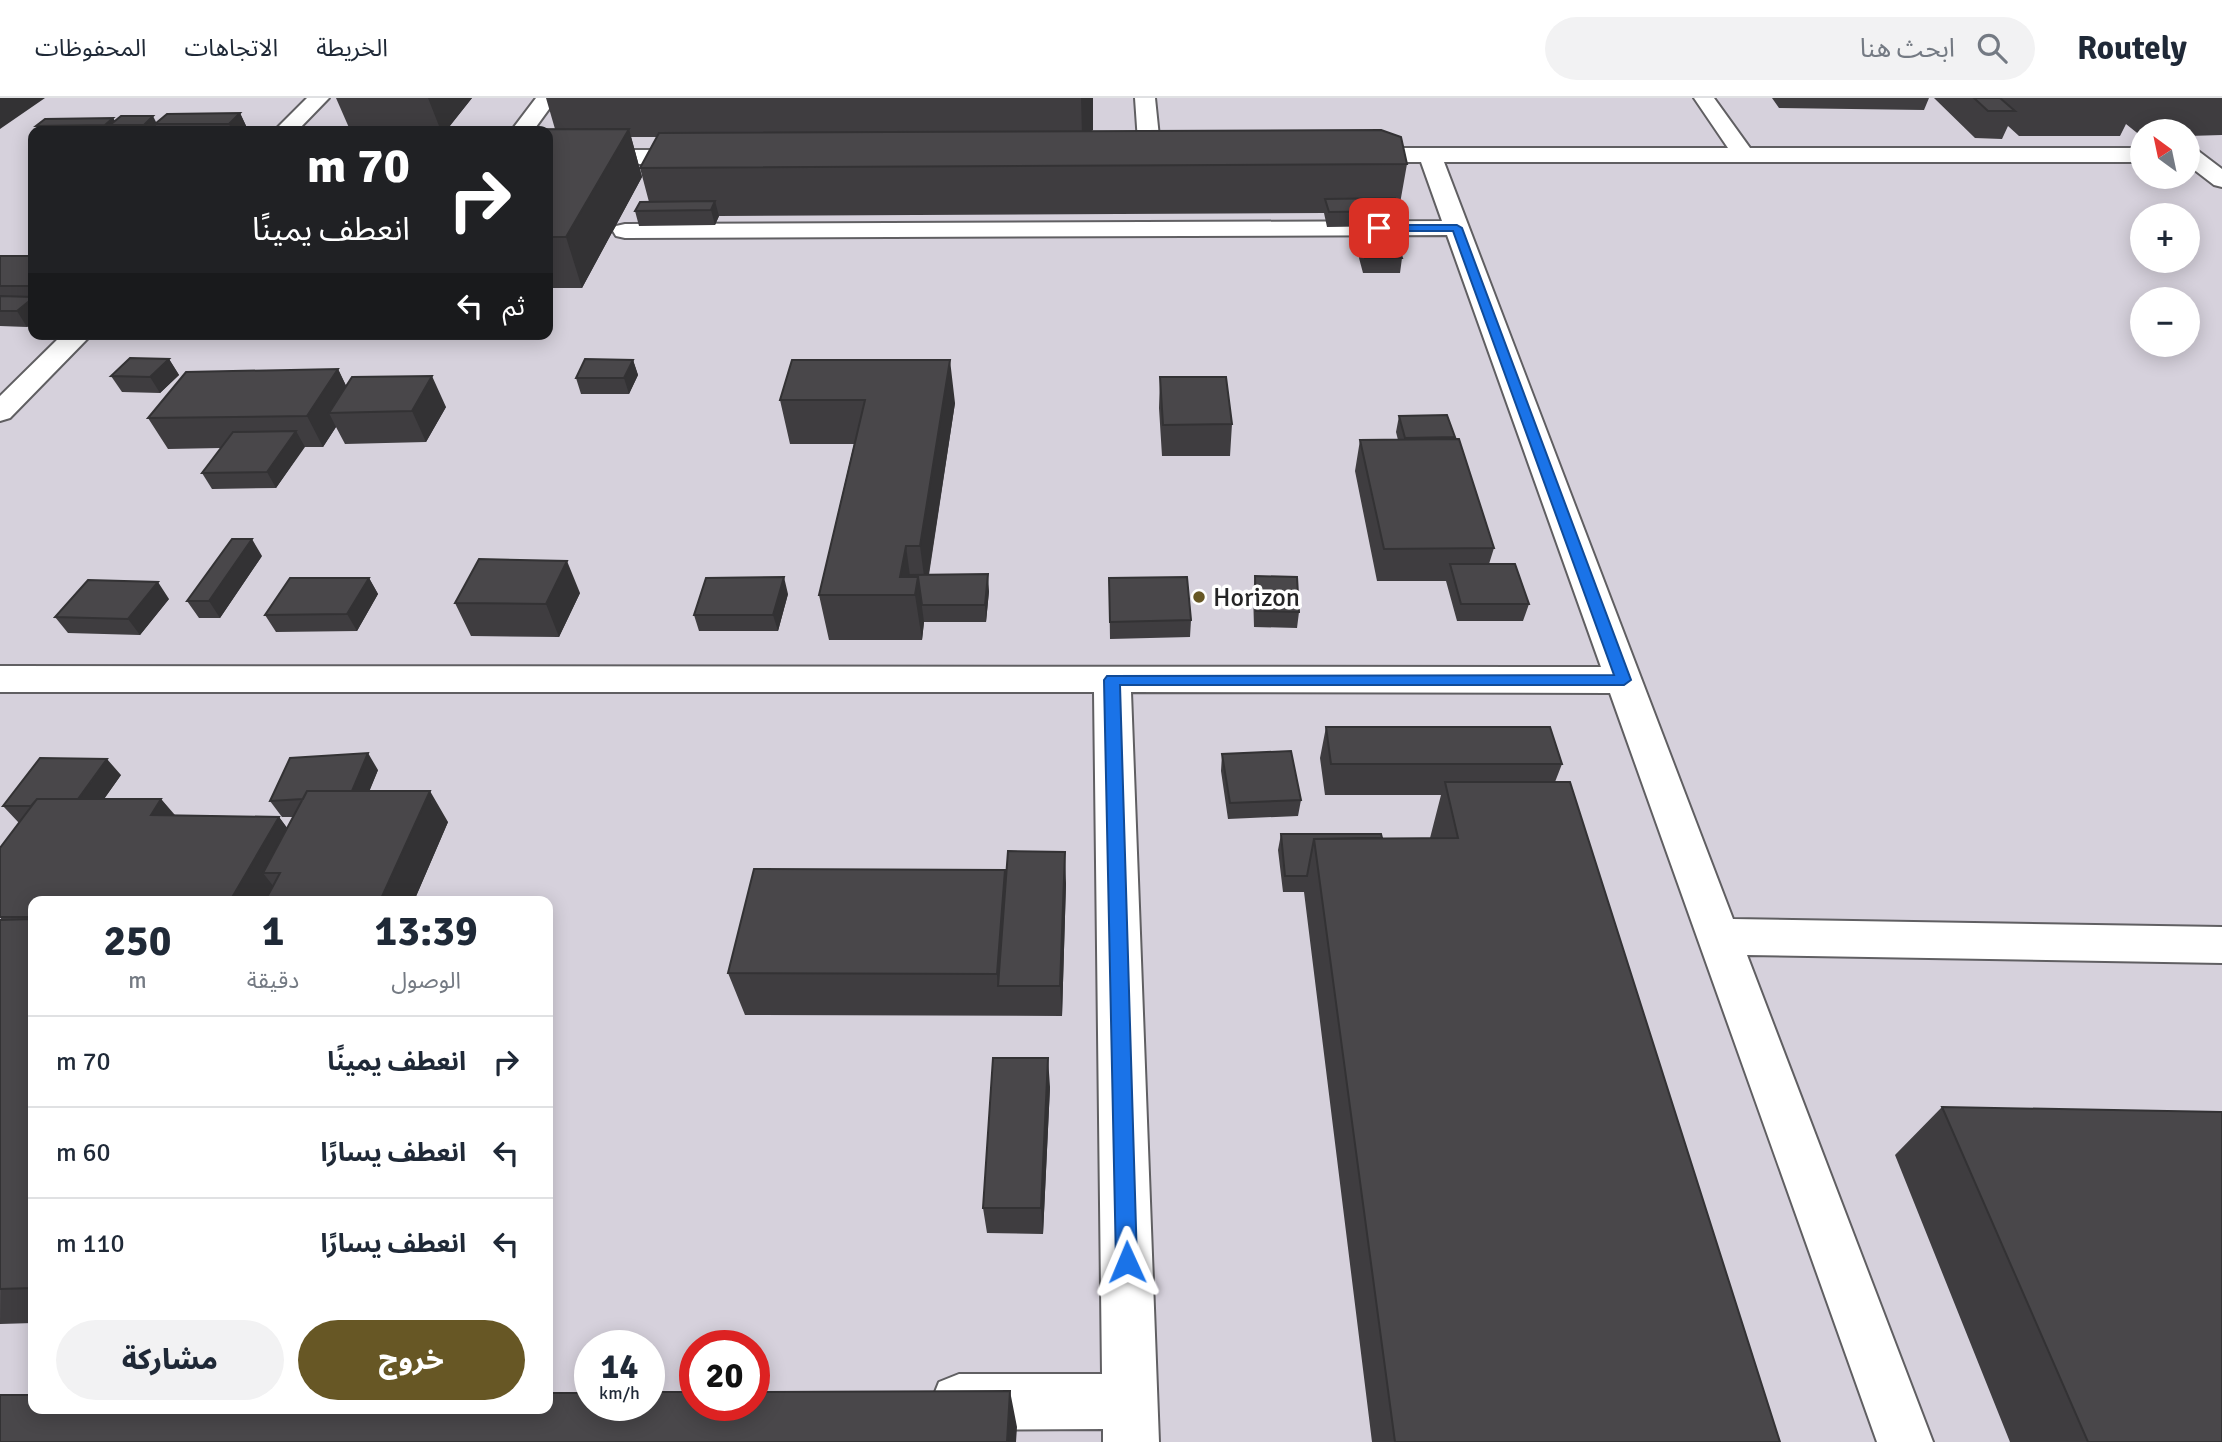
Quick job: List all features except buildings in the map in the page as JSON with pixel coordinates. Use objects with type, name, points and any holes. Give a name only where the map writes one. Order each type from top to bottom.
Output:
[{"type":"street","points":[[290,126],[319,98]]},
{"type":"street","points":[[526,126],[547,98]]},
{"type":"street","points":[[1145,98],[1150,156]]},
{"type":"street","points":[[1704,98],[1744,155]]},
{"type":"street","points":[[1337,155],[2130,155]]},
{"type":"street","points":[[1430,155],[1905,1442]]},
{"type":"street","points":[[2200,155],[2222,155]]},
{"type":"street","points":[[1122,156],[1177,156]]},
{"type":"street","points":[[553,158],[726,157]]},
{"type":"street","points":[[2200,164],[2222,180]]},
{"type":"street","points":[[625,232],[1457,228]]},
{"type":"street","points":[[0,412],[73,340]]},
{"type":"street","points":[[0,679],[1624,680]]},
{"type":"street","points":[[907,1402],[1131,1421],[1112,680]]},
{"type":"street","points":[[1718,937],[2222,945]]},
{"type":"shaded area","points":[[0,98],[2222,98],[2222,1442],[0,1442]]},
{"type":"place","name":"Horizon","points":[[1199,597]]},
{"type":"route","points":[[1127,1262],[1112,680],[1624,680],[1457,228],[1379,228]]}]
